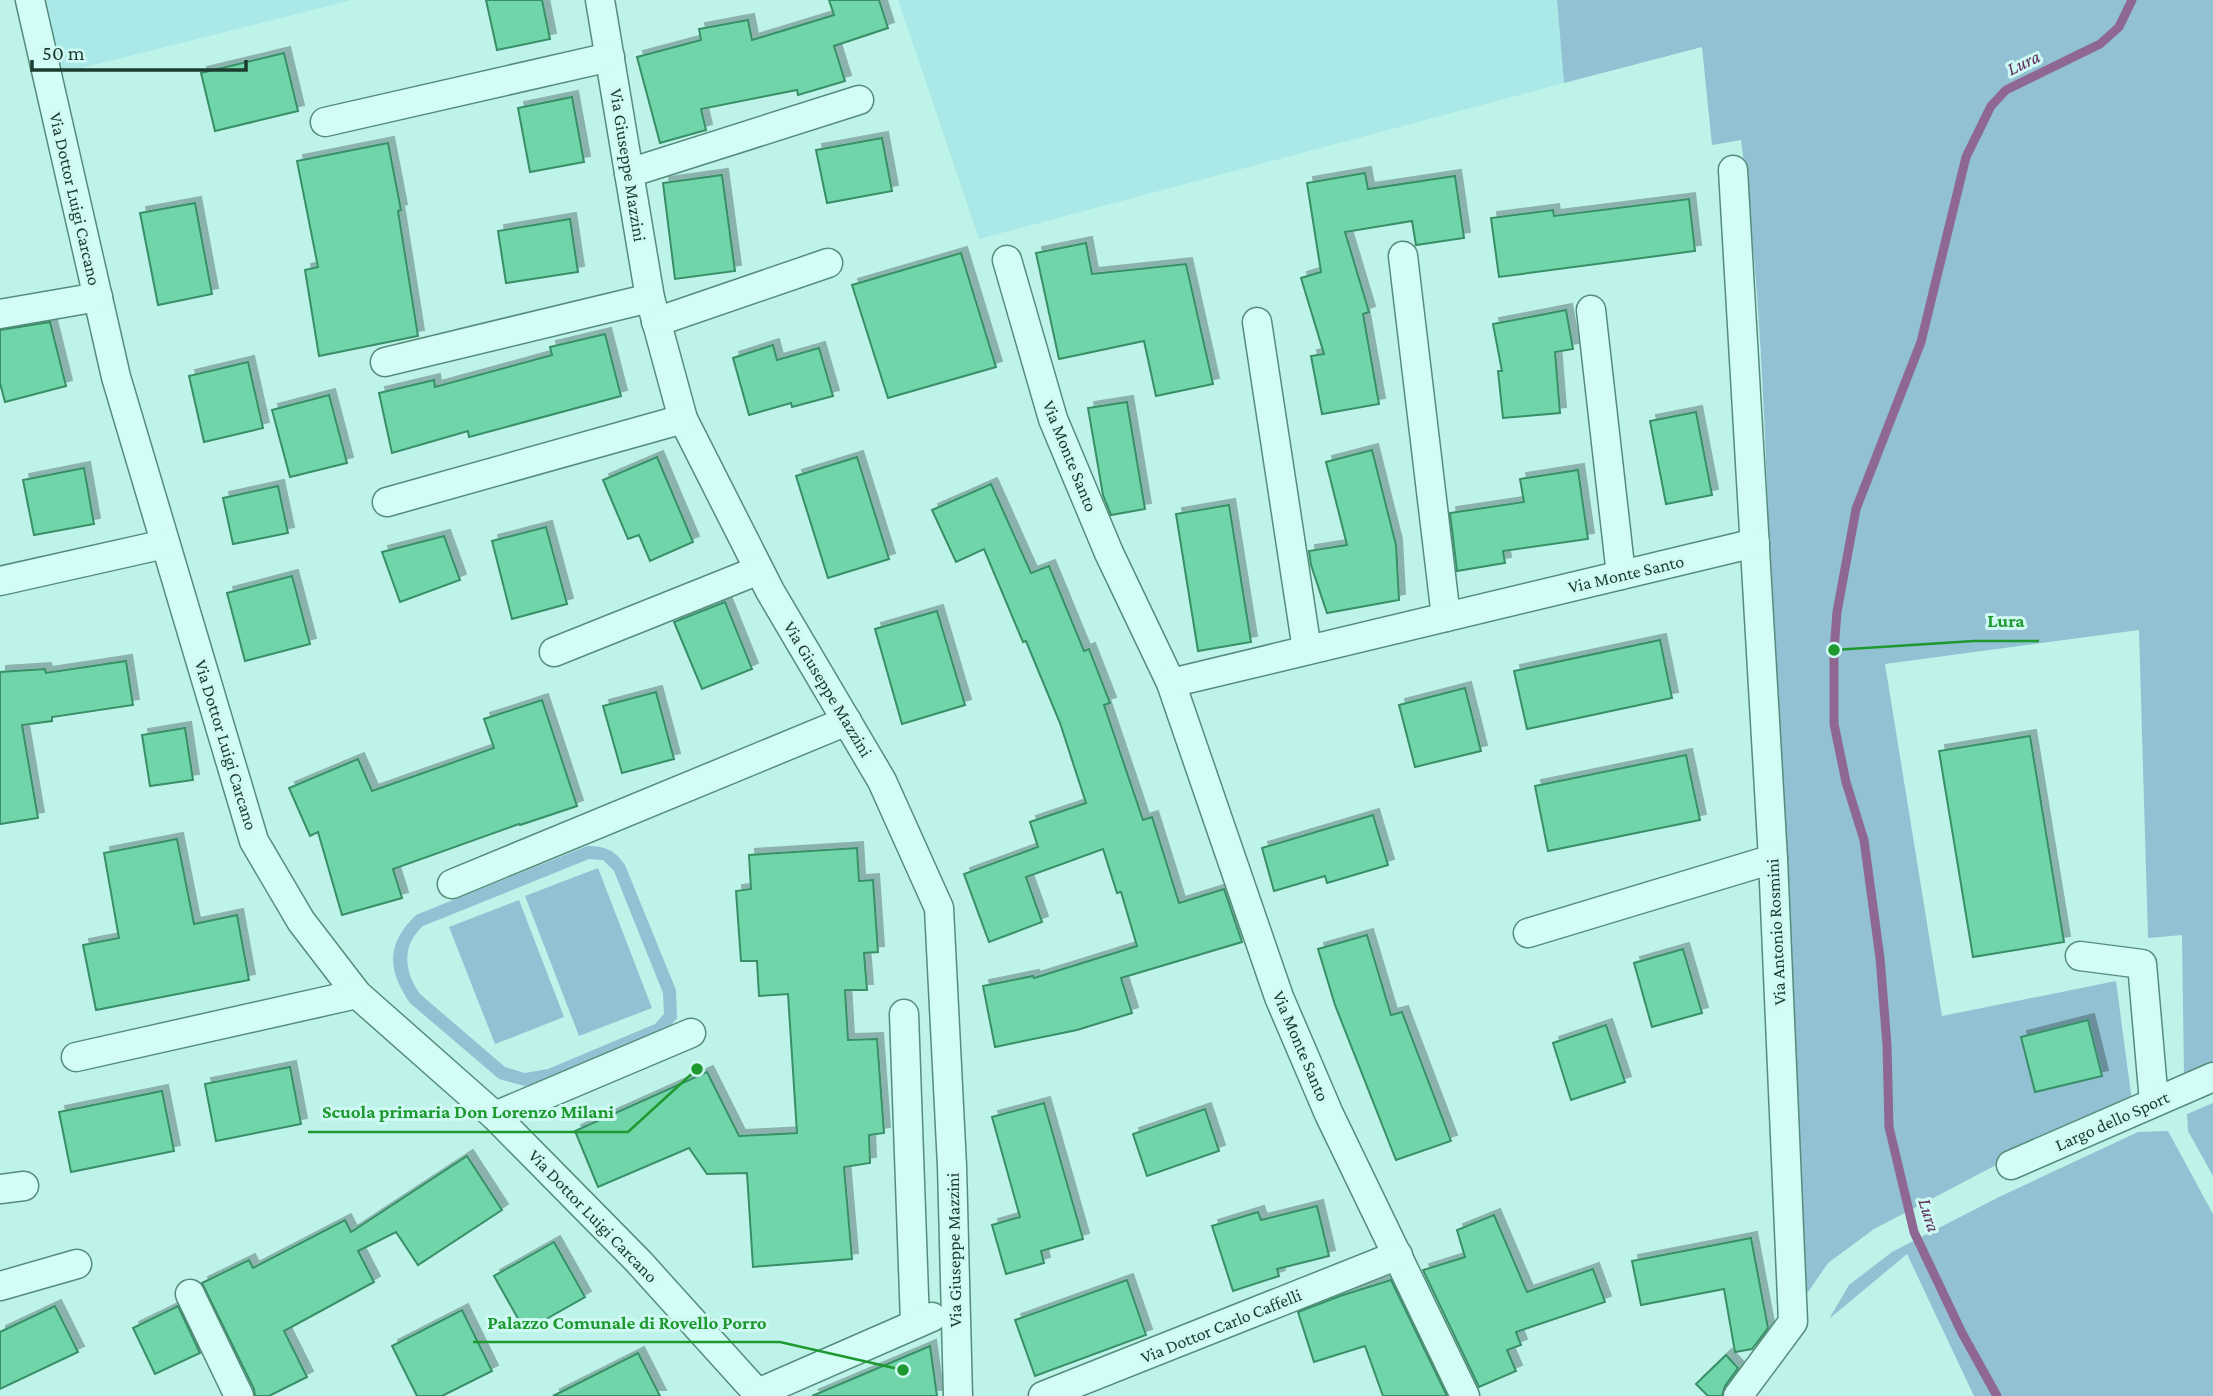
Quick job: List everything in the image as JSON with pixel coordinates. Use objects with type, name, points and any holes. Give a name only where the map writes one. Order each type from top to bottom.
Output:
[{"type":"street","name":"Via Dottor Luigi Carcano","points":[[30,0],[116,377],[254,841],[301,921],[357,994],[495,1116],[639,1262],[759,1395]]},
{"type":"street","name":"Via Giuseppe Mazzini","points":[[600,0],[653,310],[683,419],[759,570],[883,781],[939,908],[952,1166],[958,1396]]},
{"type":"street","points":[[326,122],[610,57]]},
{"type":"street","points":[[629,173],[859,100]]},
{"type":"street","name":"Via Antonio Rosmini","points":[[1733,170],[1773,859],[1793,1322],[1738,1396]]},
{"type":"street","points":[[1403,256],[1446,617]]},
{"type":"street","name":"Via Monte Santo","points":[[1007,260],[1053,419],[1109,553],[1171,683],[1279,997],[1329,1114],[1465,1396]]},
{"type":"street","points":[[385,362],[653,310],[828,263]]},
{"type":"street","points":[[0,314],[97,297]]},
{"type":"street","points":[[1591,310],[1621,575]]},
{"type":"street","points":[[1258,322],[1307,650]]},
{"type":"street","points":[[387,502],[683,419]]},
{"type":"street","name":"Via Monte Santo","points":[[1171,683],[1755,543]]},
{"type":"street","points":[[0,580],[166,544]]},
{"type":"street","points":[[554,652],[759,570]]},
{"type":"street","points":[[452,884],[847,721]]},
{"type":"street","points":[[1528,933],[1773,859]]},
{"type":"street","points":[[2080,956],[2142,964],[2154,1102]]},
{"type":"street","points":[[76,1057],[357,994]]},
{"type":"street","points":[[904,1014],[915,1323]]},
{"type":"street","points":[[495,1116],[691,1033]]},
{"type":"street","name":"Largo dello Sport","points":[[2011,1165],[2213,1077]]},
{"type":"street","name":"Via Dottor Carlo Caffelli","points":[[1043,1396],[1398,1255]]},
{"type":"street","points":[[0,1286],[77,1264]]},
{"type":"street","points":[[190,1294],[239,1396]]},
{"type":"street","points":[[759,1395],[915,1323],[933,1317],[956,1315]]},
{"type":"shaded area","points":[[43,0],[352,0],[62,73]]},
{"type":"shaded area","points":[[898,0],[1557,0],[1564,83],[979,239]]},
{"type":"shaded area","points":[[1557,0],[2213,0],[2213,1063],[2184,1075],[2182,935],[2148,938],[2139,630],[1885,664],[1942,1016],[2116,981],[2132,1102],[2000,1163],[1874,1229],[1828,1263],[1804,1298],[1762,384],[1754,262],[1741,140],[1712,145],[1702,47],[1564,83]]},
{"type":"shaded area","points":[[587,846],[609,850],[625,865],[676,990],[677,1018],[663,1035],[551,1081],[525,1086],[499,1079],[410,1003],[402,991],[393,957],[399,936],[416,915]],"holes":[[[589,859],[603,860],[614,871],[663,993],[664,1014],[655,1024],[548,1069],[525,1073],[505,1067],[420,994],[408,968],[411,942],[423,926]]]},
{"type":"shaded area","points":[[598,868],[652,1008],[579,1036],[525,896]]},
{"type":"shaded area","points":[[519,900],[564,1017],[495,1044],[449,927]]},
{"type":"shaded area","points":[[2213,1103],[2213,1176],[2188,1131],[2187,1114]]},
{"type":"shaded area","points":[[2168,1131],[2213,1214],[2213,1396],[1974,1396],[1907,1254],[1829,1319],[1849,1285],[1892,1252],[1999,1197],[2138,1132]]},
{"type":"building","points":[[486,0],[542,0],[550,39],[497,50]]},
{"type":"building","points":[[829,0],[879,0],[888,28],[834,46],[845,81],[798,95],[797,90],[701,109],[706,130],[660,143],[637,57],[701,40],[699,29],[748,20],[752,40],[834,15]]},
{"type":"building","points":[[284,53],[298,111],[215,131],[201,73]]},
{"type":"building","points":[[572,97],[584,162],[530,172],[518,108]]},
{"type":"building","points":[[882,138],[892,191],[827,203],[816,150]]},
{"type":"building","points":[[388,143],[401,210],[398,211],[418,336],[319,356],[305,270],[318,267],[297,161]]},
{"type":"building","points":[[1365,173],[1368,189],[1455,176],[1464,238],[1416,245],[1412,221],[1345,232],[1369,312],[1363,314],[1379,404],[1322,414],[1311,356],[1324,354],[1301,278],[1321,272],[1307,183]]},
{"type":"building","points":[[722,175],[735,271],[675,279],[663,183]]},
{"type":"building","points":[[1689,199],[1695,251],[1499,277],[1491,218],[1553,210],[1554,216]]},
{"type":"building","points":[[195,203],[212,294],[158,305],[140,213]]},
{"type":"building","points":[[570,219],[578,272],[506,283],[498,231]]},
{"type":"building","points":[[1086,243],[1092,274],[1186,264],[1213,384],[1156,396],[1144,341],[1059,359],[1036,253]]},
{"type":"building","points":[[961,253],[996,367],[888,398],[852,285]]},
{"type":"building","points":[[1566,310],[1573,349],[1555,352],[1560,413],[1503,418],[1498,371],[1502,371],[1493,324]]},
{"type":"building","points":[[50,322],[66,386],[5,402],[0,383],[0,330]]},
{"type":"building","points":[[605,334],[621,396],[469,437],[468,431],[392,453],[379,393],[434,380],[435,387],[552,355],[550,347]]},
{"type":"building","points":[[773,345],[777,360],[819,348],[833,396],[792,407],[791,403],[749,415],[733,358]]},
{"type":"building","points":[[248,362],[263,428],[204,442],[189,376]]},
{"type":"building","points":[[329,395],[347,463],[290,477],[272,410]]},
{"type":"building","points":[[1127,402],[1145,509],[1111,515],[1103,495],[1088,408]]},
{"type":"building","points":[[1696,412],[1712,495],[1666,504],[1650,421]]},
{"type":"building","points":[[1372,450],[1396,545],[1399,600],[1327,613],[1309,551],[1347,545],[1326,462]]},
{"type":"building","points":[[657,457],[693,542],[650,561],[639,535],[628,539],[603,480]]},
{"type":"building","points":[[857,457],[889,559],[828,578],[796,476]]},
{"type":"building","points":[[84,468],[94,524],[34,535],[23,480]]},
{"type":"building","points":[[1578,470],[1588,539],[1503,551],[1505,563],[1457,571],[1450,513],[1524,502],[1520,479]]},
{"type":"building","points":[[991,484],[1031,573],[1049,566],[1084,651],[1089,649],[1110,703],[1104,705],[1143,820],[1152,817],[1179,903],[1224,889],[1242,942],[1121,978],[1132,1013],[1077,1030],[995,1047],[983,986],[1033,976],[1034,978],[1137,946],[1121,892],[1117,893],[1103,849],[1026,877],[1042,922],[989,942],[964,874],[1038,847],[1030,822],[1086,803],[1060,723],[984,549],[956,562],[932,510]]},
{"type":"building","points":[[278,486],[288,533],[233,544],[223,498]]},
{"type":"building","points":[[1229,505],[1251,642],[1198,651],[1176,514]]},
{"type":"building","points":[[546,527],[567,604],[512,619],[492,541]]},
{"type":"building","points":[[444,536],[460,580],[400,602],[382,552]]},
{"type":"building","points":[[292,576],[310,644],[245,661],[227,593]]},
{"type":"building","points":[[725,602],[752,669],[702,689],[674,622]]},
{"type":"building","points":[[937,611],[965,705],[902,724],[875,629]]},
{"type":"building","points":[[1660,640],[1672,698],[1527,729],[1514,671]]},
{"type":"building","points":[[126,661],[133,705],[52,717],[52,721],[22,725],[38,818],[0,824],[0,672],[45,669],[46,673]]},
{"type":"building","points":[[1465,688],[1481,751],[1415,767],[1399,705]]},
{"type":"building","points":[[656,692],[674,759],[622,773],[603,706]]},
{"type":"building","points":[[542,700],[577,806],[393,869],[402,898],[342,915],[318,832],[310,836],[289,788],[358,759],[372,791],[494,748],[484,719]]},
{"type":"building","points":[[185,728],[193,780],[150,786],[142,735]]},
{"type":"building","points":[[2030,736],[2064,942],[1973,957],[1939,751]]},
{"type":"building","points":[[1686,755],[1700,820],[1548,851],[1535,786]]},
{"type":"building","points":[[1373,815],[1388,865],[1327,883],[1325,876],[1274,891],[1262,848]]},
{"type":"building","points":[[177,839],[194,924],[237,915],[249,980],[96,1010],[83,945],[119,938],[104,853]]},
{"type":"building","points":[[857,848],[859,881],[873,880],[878,952],[864,953],[867,990],[845,990],[848,1040],[877,1039],[884,1133],[869,1135],[870,1163],[844,1167],[852,1259],[753,1267],[747,1173],[707,1174],[689,1148],[598,1187],[575,1131],[707,1072],[739,1136],[797,1133],[788,994],[759,996],[757,961],[741,961],[736,891],[751,889],[749,855]]},
{"type":"building","points":[[1367,935],[1391,1015],[1402,1012],[1451,1141],[1396,1160],[1335,1005],[1318,949]]},
{"type":"building","points":[[1683,949],[1702,1013],[1652,1027],[1634,963]]},
{"type":"building","points":[[2088,1020],[2102,1076],[2035,1092],[2021,1037]]},
{"type":"building","points":[[1606,1025],[1625,1082],[1571,1100],[1553,1043]]},
{"type":"building","points":[[290,1067],[301,1124],[216,1141],[205,1084]]},
{"type":"building","points":[[162,1091],[174,1151],[71,1172],[59,1112]]},
{"type":"building","points":[[1044,1103],[1083,1239],[1041,1251],[1044,1263],[1006,1274],[992,1225],[1020,1217],[992,1117]]},
{"type":"building","points":[[1205,1109],[1219,1151],[1147,1176],[1133,1134]]},
{"type":"building","points":[[467,1156],[502,1210],[418,1265],[396,1232],[358,1251],[374,1282],[284,1331],[307,1377],[269,1396],[255,1396],[202,1283],[249,1260],[253,1268],[345,1220],[351,1232]]},
{"type":"building","points":[[1317,1206],[1329,1256],[1277,1269],[1279,1276],[1233,1291],[1212,1226],[1258,1212],[1261,1220]]},
{"type":"building","points":[[1494,1215],[1527,1292],[1593,1269],[1605,1302],[1516,1332],[1521,1345],[1507,1350],[1516,1371],[1479,1387],[1423,1270],[1465,1257],[1457,1230]]},
{"type":"building","points":[[1751,1238],[1768,1328],[1752,1349],[1735,1352],[1724,1289],[1641,1305],[1632,1261]]},
{"type":"building","points":[[554,1242],[585,1297],[525,1331],[494,1276]]},
{"type":"building","points":[[1127,1280],[1146,1335],[1035,1376],[1015,1320]]},
{"type":"building","points":[[1391,1280],[1447,1396],[1383,1396],[1365,1346],[1314,1362],[1298,1312]]},
{"type":"building","points":[[55,1306],[78,1352],[0,1389],[0,1332]]},
{"type":"building","points":[[178,1306],[200,1353],[155,1374],[133,1328]]},
{"type":"building","points":[[462,1310],[492,1371],[442,1396],[417,1396],[392,1346]]},
{"type":"building","points":[[930,1346],[937,1396],[812,1396]]},
{"type":"building","points":[[638,1353],[660,1396],[553,1396]]},
{"type":"building","points":[[1726,1355],[1738,1368],[1725,1386],[1722,1396],[1708,1396],[1696,1384]]},
{"type":"waterway","name":"Lura","points":[[1997,1396],[1962,1333],[1914,1232],[1889,1127],[1887,1045],[1880,958],[1864,840],[1846,782],[1834,724],[1837,612],[1856,509],[1921,342],[1966,157],[1991,106],[2006,90],[2100,44],[2119,27],[2132,0]]},
{"type":"place","name":"Lura","points":[[1834,650]]},
{"type":"place","name":"Scuola primaria Don Lorenzo Milani","points":[[697,1069]]},
{"type":"place","name":"Palazzo Comunale di Rovello Porro","points":[[903,1370]]}]
